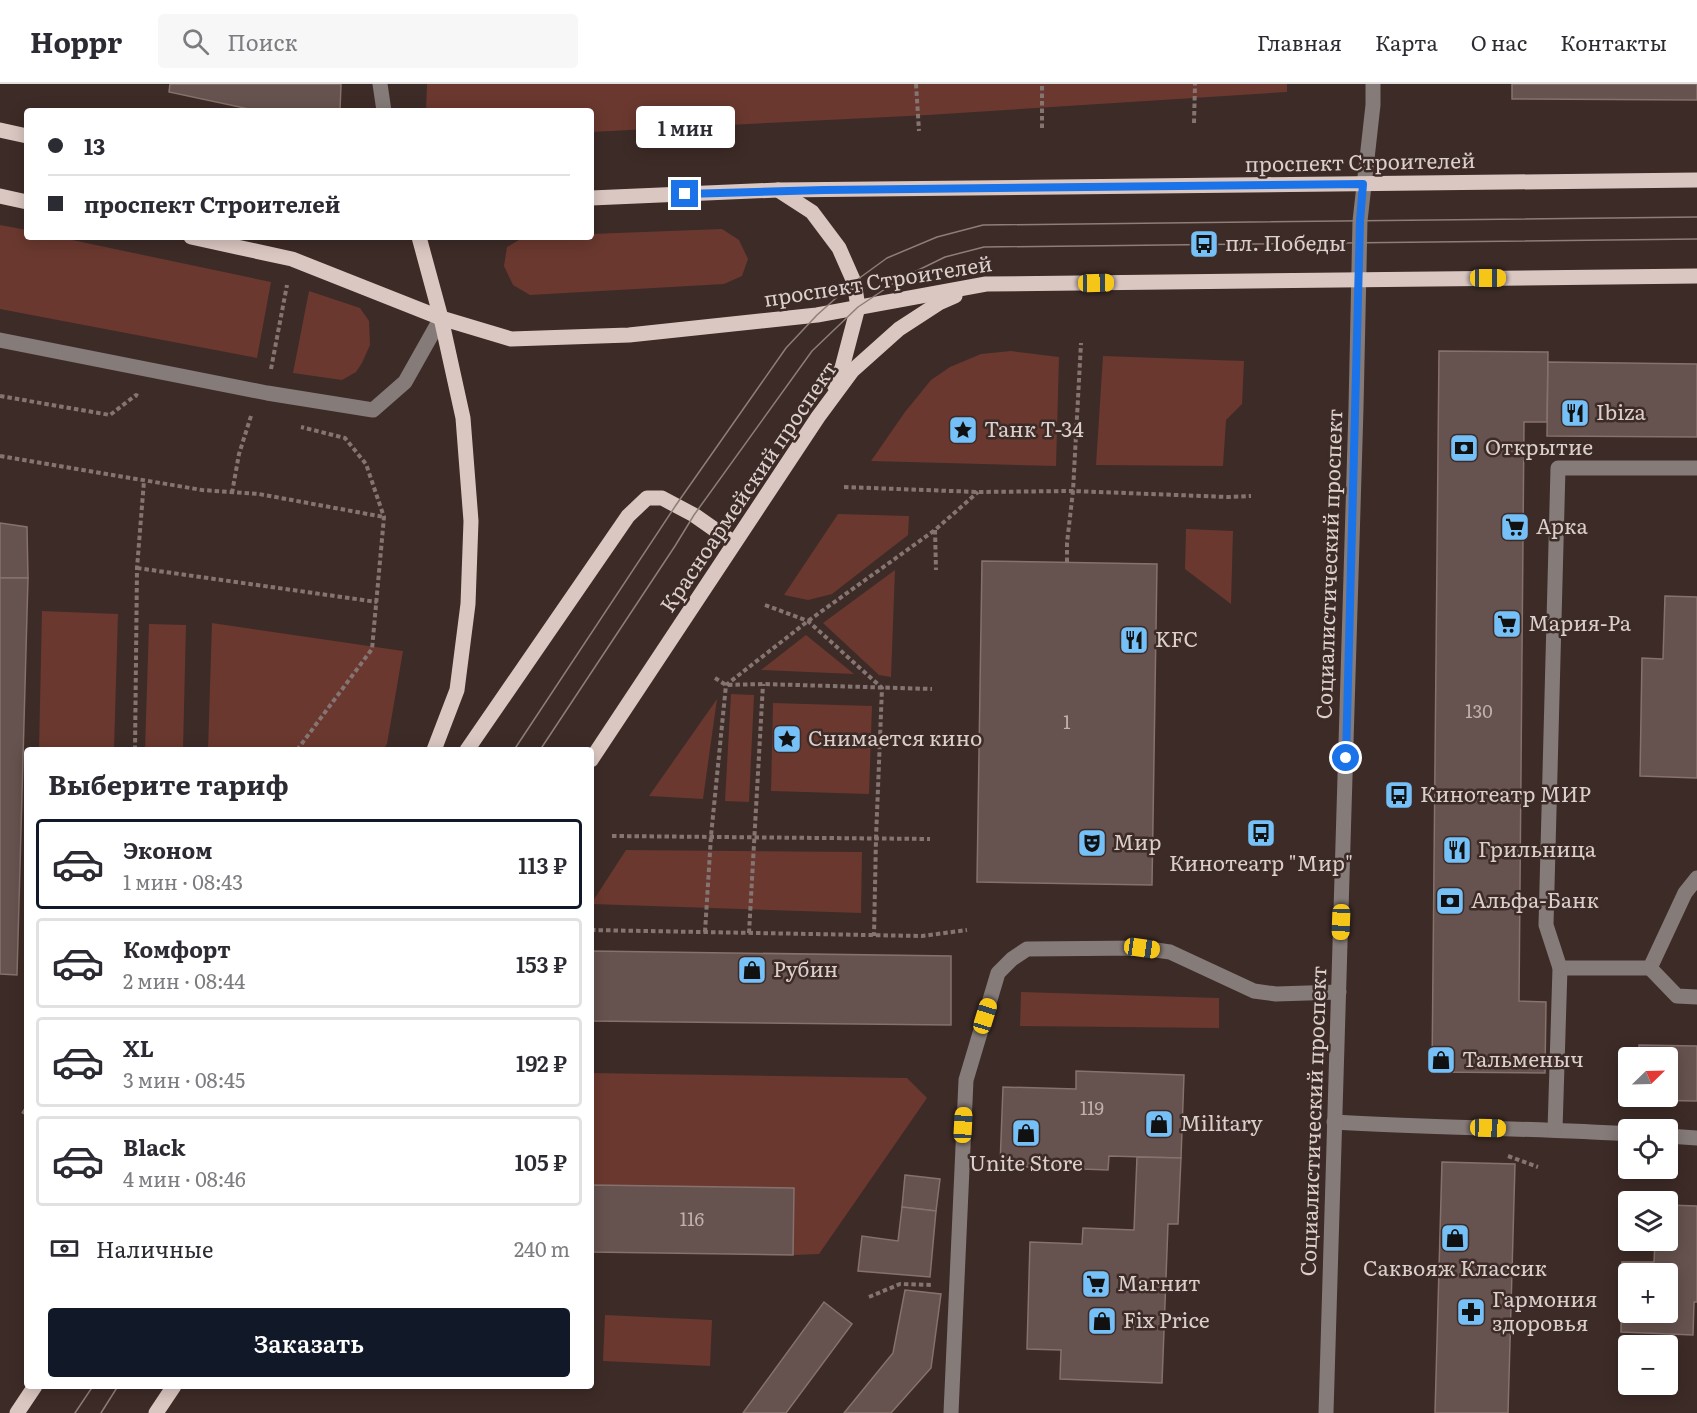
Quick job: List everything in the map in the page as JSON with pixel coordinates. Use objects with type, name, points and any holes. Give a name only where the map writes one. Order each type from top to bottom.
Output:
[{"type":"main road","points":[[0,130],[24,135]]},
{"type":"main road","name":"проспект Строителей","points":[[594,198],[778,190],[1697,180]]},
{"type":"main road","points":[[778,190],[812,212],[839,248],[854,282],[858,307],[842,368],[818,417]]},
{"type":"main road","points":[[0,196],[24,200]]},
{"type":"main road","name":"проспект Строителей","points":[[205,240],[292,259],[441,318],[512,339],[629,335],[817,315],[986,284],[1697,276]]},
{"type":"main road","points":[[420,240],[441,318],[463,418],[471,521],[468,604],[457,690],[435,747]]},
{"type":"main road","name":"Красноармейский проспект","points":[[594,755],[818,417],[852,371],[899,329],[939,303],[986,284]]},
{"type":"main road","points":[[469,747],[628,516],[647,498],[662,498],[676,505],[734,543]]},
{"type":"main road","points":[[17,1413],[33,1389]]},
{"type":"main road","points":[[156,1413],[172,1389]]},
{"type":"street","points":[[380,84],[384,108]]},
{"type":"street","name":"Социалистический проспект","points":[[1326,1413],[1360,221],[1373,105],[1373,84]]},
{"type":"street","points":[[0,340],[267,393],[373,410],[405,382],[441,318]]},
{"type":"street","points":[[1555,1130],[1560,968],[1546,925],[1558,468],[1697,468]]},
{"type":"street","points":[[1650,968],[1685,894],[1697,878]]},
{"type":"street","points":[[951,1413],[966,1080],[998,973],[1012,959],[1028,949],[1142,948],[1170,952],[1254,991],[1276,994],[1339,992]]},
{"type":"street","points":[[1560,968],[1650,968],[1677,996],[1697,996]]},
{"type":"street","points":[[1334,1122],[1618,1133]]},
{"type":"street","points":[[1678,1137],[1697,1138]]},
{"type":"path","points":[[916,84],[919,131]]},
{"type":"path","points":[[1042,84],[1042,128]]},
{"type":"path","points":[[1194,84],[1194,123]]},
{"type":"path","points":[[267,393],[292,259]]},
{"type":"path","points":[[1067,562],[1066,543],[1072,491],[1081,343]]},
{"type":"path","points":[[0,396],[111,415],[136,395],[148,398]]},
{"type":"path","points":[[232,492],[239,454],[252,415],[240,413]]},
{"type":"path","points":[[298,427],[345,438],[366,464],[384,517],[372,649],[299,747]]},
{"type":"path","points":[[0,456],[202,490],[259,494],[384,517]]},
{"type":"path","points":[[135,747],[137,568],[144,481]]},
{"type":"path","points":[[844,487],[978,492],[1072,491],[1251,496]]},
{"type":"path","points":[[705,932],[711,836],[726,685],[808,621],[935,530],[978,492]]},
{"type":"path","points":[[935,530],[936,570]]},
{"type":"path","points":[[137,568],[376,602]]},
{"type":"path","points":[[765,605],[808,621],[882,688]]},
{"type":"path","points":[[715,678],[726,685],[932,689]]},
{"type":"path","points":[[749,933],[763,684]]},
{"type":"path","points":[[874,936],[882,688]]},
{"type":"path","points":[[612,836],[930,838]]},
{"type":"path","points":[[594,930],[922,936],[967,930]]},
{"type":"path","points":[[869,1297],[900,1284],[956,1285]]},
{"type":"shaded area","points":[[427,84],[1287,84],[1287,92],[928,115],[594,132],[594,108],[426,108]]},
{"type":"shaded area","points":[[0,225],[24,229],[24,240],[72,240],[271,282],[257,358],[0,309]]},
{"type":"shaded area","points":[[722,229],[739,240],[748,259],[742,276],[724,284],[530,295],[513,285],[504,266],[507,247],[519,240],[594,240],[594,234]]},
{"type":"shaded area","points":[[309,291],[360,308],[369,321],[370,345],[362,363],[356,372],[342,380],[293,373]]},
{"type":"shaded area","points":[[1011,351],[1059,357],[1056,466],[871,461],[905,412],[931,380],[950,367],[981,354]]},
{"type":"shaded area","points":[[1103,356],[1244,361],[1242,404],[1226,420],[1223,466],[1096,465]]},
{"type":"shaded area","points":[[838,514],[909,516],[908,535],[832,594],[808,600],[784,595]]},
{"type":"shaded area","points":[[1186,529],[1233,531],[1231,604],[1185,569]]},
{"type":"shaded area","points":[[895,570],[891,677],[879,675],[823,623]]},
{"type":"shaded area","points":[[42,611],[118,614],[114,747],[39,747]]},
{"type":"shaded area","points":[[212,623],[403,651],[385,747],[208,747]]},
{"type":"shaded area","points":[[149,624],[186,625],[183,747],[145,747]]},
{"type":"shaded area","points":[[806,635],[854,674],[761,670]]},
{"type":"shaded area","points":[[731,694],[754,695],[749,802],[725,801]]},
{"type":"shaded area","points":[[717,699],[703,799],[649,796]]},
{"type":"shaded area","points":[[773,703],[872,706],[869,794],[771,791]]},
{"type":"shaded area","points":[[626,850],[862,852],[861,913],[594,904],[594,899]]},
{"type":"shaded area","points":[[1021,992],[1219,998],[1219,1028],[1020,1026]]},
{"type":"shaded area","points":[[594,1073],[907,1078],[927,1098],[819,1254],[793,1255],[794,1188],[594,1185]]},
{"type":"shaded area","points":[[605,1315],[712,1320],[710,1366],[603,1361]]},
{"type":"building","points":[[170,84],[341,84],[340,108],[244,108],[169,92]]},
{"type":"building","points":[[1512,84],[1697,84],[1697,100],[1512,99]]},
{"type":"building","points":[[1439,351],[1548,352],[1547,422],[1524,422],[1519,1001],[1546,1002],[1545,1073],[1432,1072]]},
{"type":"building","points":[[1548,362],[1697,364],[1697,437],[1547,436]]},
{"type":"building","points":[[0,523],[27,527],[28,578],[0,578]]},
{"type":"building","points":[[982,561],[1157,564],[1152,885],[977,882]]},
{"type":"building","points":[[0,578],[28,578],[17,975],[0,974]]},
{"type":"building","points":[[1665,596],[1697,597],[1697,778],[1640,776],[1642,658],[1663,659]]},
{"type":"building","points":[[594,951],[951,956],[951,1025],[594,1021]]},
{"type":"building","points":[[1639,1045],[1697,1046],[1697,1101],[1678,1101],[1678,1047],[1639,1047]]},
{"type":"building","points":[[1076,1071],[1184,1075],[1181,1158],[1109,1156],[1108,1170],[1000,1166],[1003,1087],[1076,1089]]},
{"type":"building","points":[[1137,1157],[1181,1158],[1178,1224],[1168,1224],[1162,1383],[1060,1379],[1061,1350],[1027,1349],[1030,1242],[1082,1244],[1083,1228],[1134,1230]]},
{"type":"building","points":[[1442,1162],[1515,1164],[1508,1413],[1435,1413]]},
{"type":"building","points":[[905,1175],[940,1179],[936,1211],[902,1207]]},
{"type":"building","points":[[594,1185],[794,1188],[793,1255],[594,1252]]},
{"type":"building","points":[[1678,1205],[1697,1206],[1697,1302],[1694,1302],[1693,1335],[1621,1332],[1621,1323],[1678,1323],[1678,1263],[1622,1263],[1654,1262],[1654,1251],[1678,1251]]},
{"type":"building","points":[[902,1207],[936,1211],[930,1277],[858,1271],[862,1236],[898,1241]]},
{"type":"building","points":[[905,1290],[941,1294],[931,1368],[891,1413],[844,1413],[893,1353]]},
{"type":"building","points":[[824,1302],[852,1324],[786,1413],[743,1413]]},
{"type":"tram line","points":[[516,747],[676,505],[786,348],[817,315],[854,282],[887,258],[937,237],[983,225],[1697,217]]},
{"type":"tram line","points":[[542,747],[694,515],[812,351],[858,307],[900,279],[945,257],[984,247],[1697,239]]},
{"type":"tram line","points":[[75,1413],[91,1389]]},
{"type":"tram line","points":[[101,1413],[116,1389]]},
{"type":"place","name":"пл. Победы","points":[[1204,244]]},
{"type":"place","name":"Ibiza","points":[[1575,413]]},
{"type":"place","name":"Танк Т-34","points":[[963,430]]},
{"type":"place","name":"Открытие","points":[[1464,448]]},
{"type":"place","name":"Арка","points":[[1515,527]]},
{"type":"place","name":"Мария-Ра","points":[[1507,624]]},
{"type":"place","name":"KFC","points":[[1134,640]]},
{"type":"place","name":"Снимается кино","points":[[787,739]]},
{"type":"place","name":"Кинотеатр МИР","points":[[1399,795]]},
{"type":"place","name":"Кинотеатр \"Мир\"","points":[[1261,833]]},
{"type":"place","name":"Мир","points":[[1092,843]]},
{"type":"place","name":"Грильница","points":[[1457,850]]},
{"type":"place","name":"Альфа-Банк","points":[[1450,901]]},
{"type":"place","name":"Рубин","points":[[752,970]]},
{"type":"place","name":"Тальменыч","points":[[1441,1060]]},
{"type":"place","name":"Military","points":[[1159,1124]]},
{"type":"place","name":"Unite Store","points":[[1026,1133]]},
{"type":"place","name":"Саквояж Классик","points":[[1455,1238]]},
{"type":"place","name":"Магнит","points":[[1096,1284]]},
{"type":"place","name":"Гармония здоровья","points":[[1471,1312]]},
{"type":"place","name":"Fix Price","points":[[1102,1321]]},
{"type":"route","points":[[685,194],[778,190],[981,187],[1363,184],[1356,342],[1346,758]]}]
